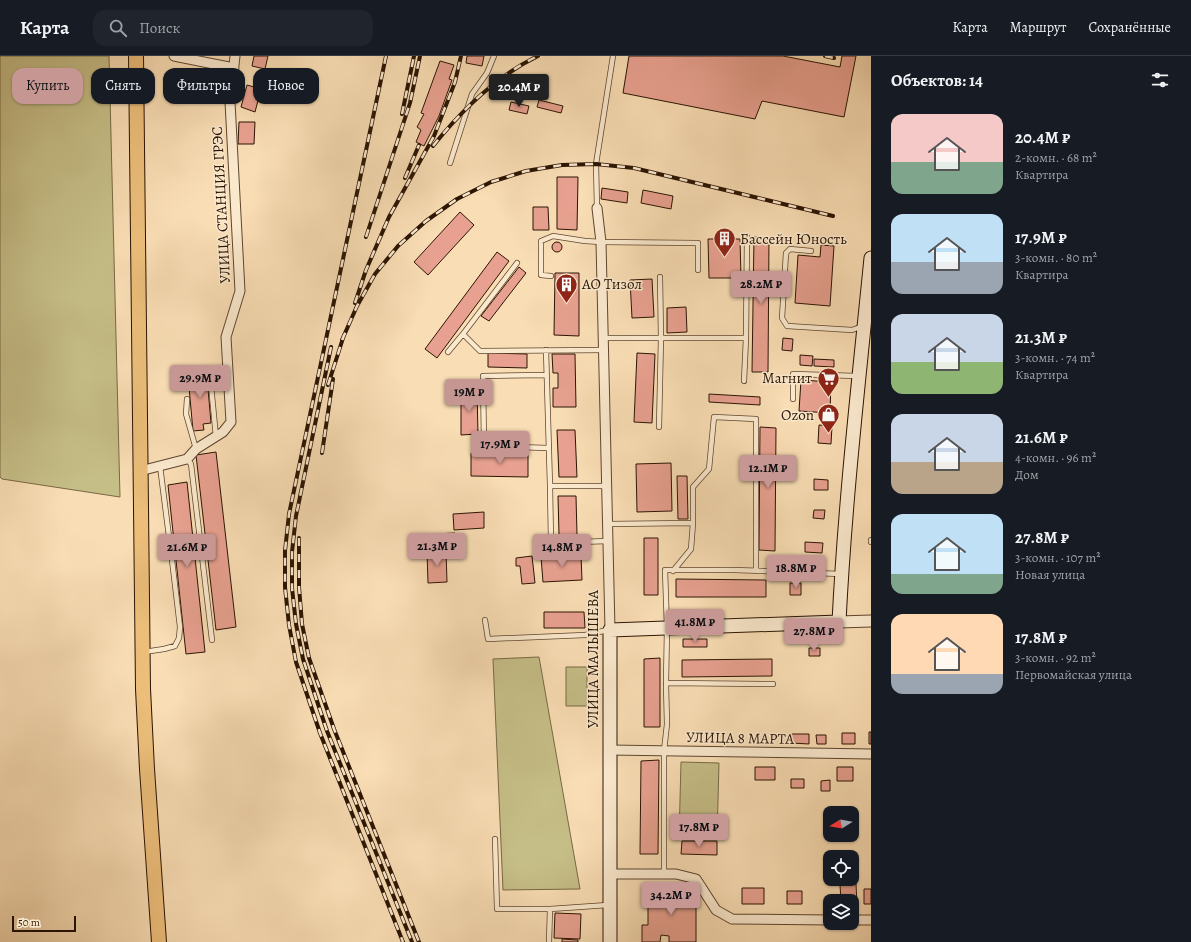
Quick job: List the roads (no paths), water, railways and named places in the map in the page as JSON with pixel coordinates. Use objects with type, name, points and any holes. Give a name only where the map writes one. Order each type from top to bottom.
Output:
[{"type":"main road","points":[[136,56],[142,652],[146,769],[159,942]]},
{"type":"main road","points":[[610,630],[839,622],[841,574],[850,461],[871,258]]},
{"type":"main road","name":"УЛИЦА МАЛЫШЕВА","points":[[610,630],[610,942]]},
{"type":"street","points":[[174,56],[234,68]]},
{"type":"street","name":"УЛИЦА СТАНЦИЯ ГРЭС","points":[[234,68],[235,56]]},
{"type":"street","name":"УЛИЦА СТАНЦИЯ ГРЭС","points":[[216,437],[223,432],[231,422],[226,337],[240,290],[230,104]]},
{"type":"street","name":"УЛИЦА МАЛЫШЕВА","points":[[597,208],[601,242],[604,338],[610,630]]},
{"type":"street","points":[[140,472],[188,459],[196,448],[216,437]]},
{"type":"street","points":[[839,622],[871,621]]},
{"type":"street","name":"УЛИЦА 8 МАРТА","points":[[609,750],[871,754]]},
{"type":"street","points":[[610,874],[676,874],[696,878],[716,910],[732,919],[823,920]]},
{"type":"street","points":[[859,920],[871,920]]},
{"type":"lane","points":[[450,163],[472,94],[487,73],[494,56]]},
{"type":"lane","points":[[597,208],[596,164],[613,56]]},
{"type":"lane","points":[[551,276],[541,274],[541,241],[553,236],[601,242],[698,242],[698,270]]},
{"type":"lane","points":[[744,381],[747,237]]},
{"type":"lane","points":[[811,251],[790,249],[786,253],[782,318],[787,326],[852,330],[864,325]]},
{"type":"lane","points":[[448,352],[517,262]]},
{"type":"lane","points":[[659,427],[661,338],[660,277]]},
{"type":"lane","points":[[463,334],[480,350],[604,350]]},
{"type":"lane","points":[[604,338],[746,338]]},
{"type":"lane","points":[[546,350],[552,543],[608,541]]},
{"type":"lane","points":[[793,399],[793,374],[859,376]]},
{"type":"lane","points":[[210,375],[216,437]]},
{"type":"lane","points":[[546,375],[483,376],[484,446],[548,448]]},
{"type":"lane","points":[[187,400],[186,414],[196,448]]},
{"type":"lane","points":[[674,571],[691,549],[693,487],[709,469],[714,417],[756,420],[756,571]]},
{"type":"lane","points":[[188,459],[191,464],[212,640]]},
{"type":"lane","points":[[142,652],[175,646],[179,638],[180,627],[177,596],[160,466]]},
{"type":"lane","points":[[550,486],[606,486]]},
{"type":"lane","points":[[608,524],[693,523]]},
{"type":"lane","points":[[773,684],[666,683],[667,628],[665,570],[841,574]]},
{"type":"lane","points":[[485,620],[488,640],[585,635],[610,630]]},
{"type":"lane","points":[[664,874],[664,751],[667,724],[666,685]]},
{"type":"lane","points":[[496,839],[497,909],[550,909],[610,904]]},
{"type":"lane","points":[[549,942],[550,909]]},
{"type":"railway","points":[[386,56],[289,514],[285,551],[285,587],[289,625],[296,662],[320,733],[403,942]]},
{"type":"railway","points":[[402,114],[414,56]]},
{"type":"railway","points":[[366,237],[410,103],[420,56]]},
{"type":"railway","points":[[355,303],[366,270],[389,217],[434,136],[455,82],[461,56]]},
{"type":"railway","points":[[433,146],[468,107],[481,95],[508,73],[538,56]]},
{"type":"railway","points":[[825,56],[834,58]]},
{"type":"railway","points":[[405,178],[419,145]]},
{"type":"railway","points":[[342,340],[357,306],[375,274],[398,246],[426,221],[457,199],[491,182],[526,171],[562,165],[596,164],[634,168],[833,216]]},
{"type":"railway","points":[[328,385],[344,335]]},
{"type":"railway","points":[[331,347],[296,516],[292,552],[292,588],[296,624],[303,659],[327,731],[412,942]]},
{"type":"railway","points":[[322,453],[333,379]]},
{"type":"railway","points":[[299,538],[299,587],[302,624],[309,658],[334,729],[419,942]]},
{"type":"place","name":"Бассейн Юность","points":[[724,258]]},
{"type":"place","name":"АО Тизол","points":[[567,304]]},
{"type":"place","name":"Магнит","points":[[828,398]]},
{"type":"place","name":"Ozon","points":[[829,434]]}]
